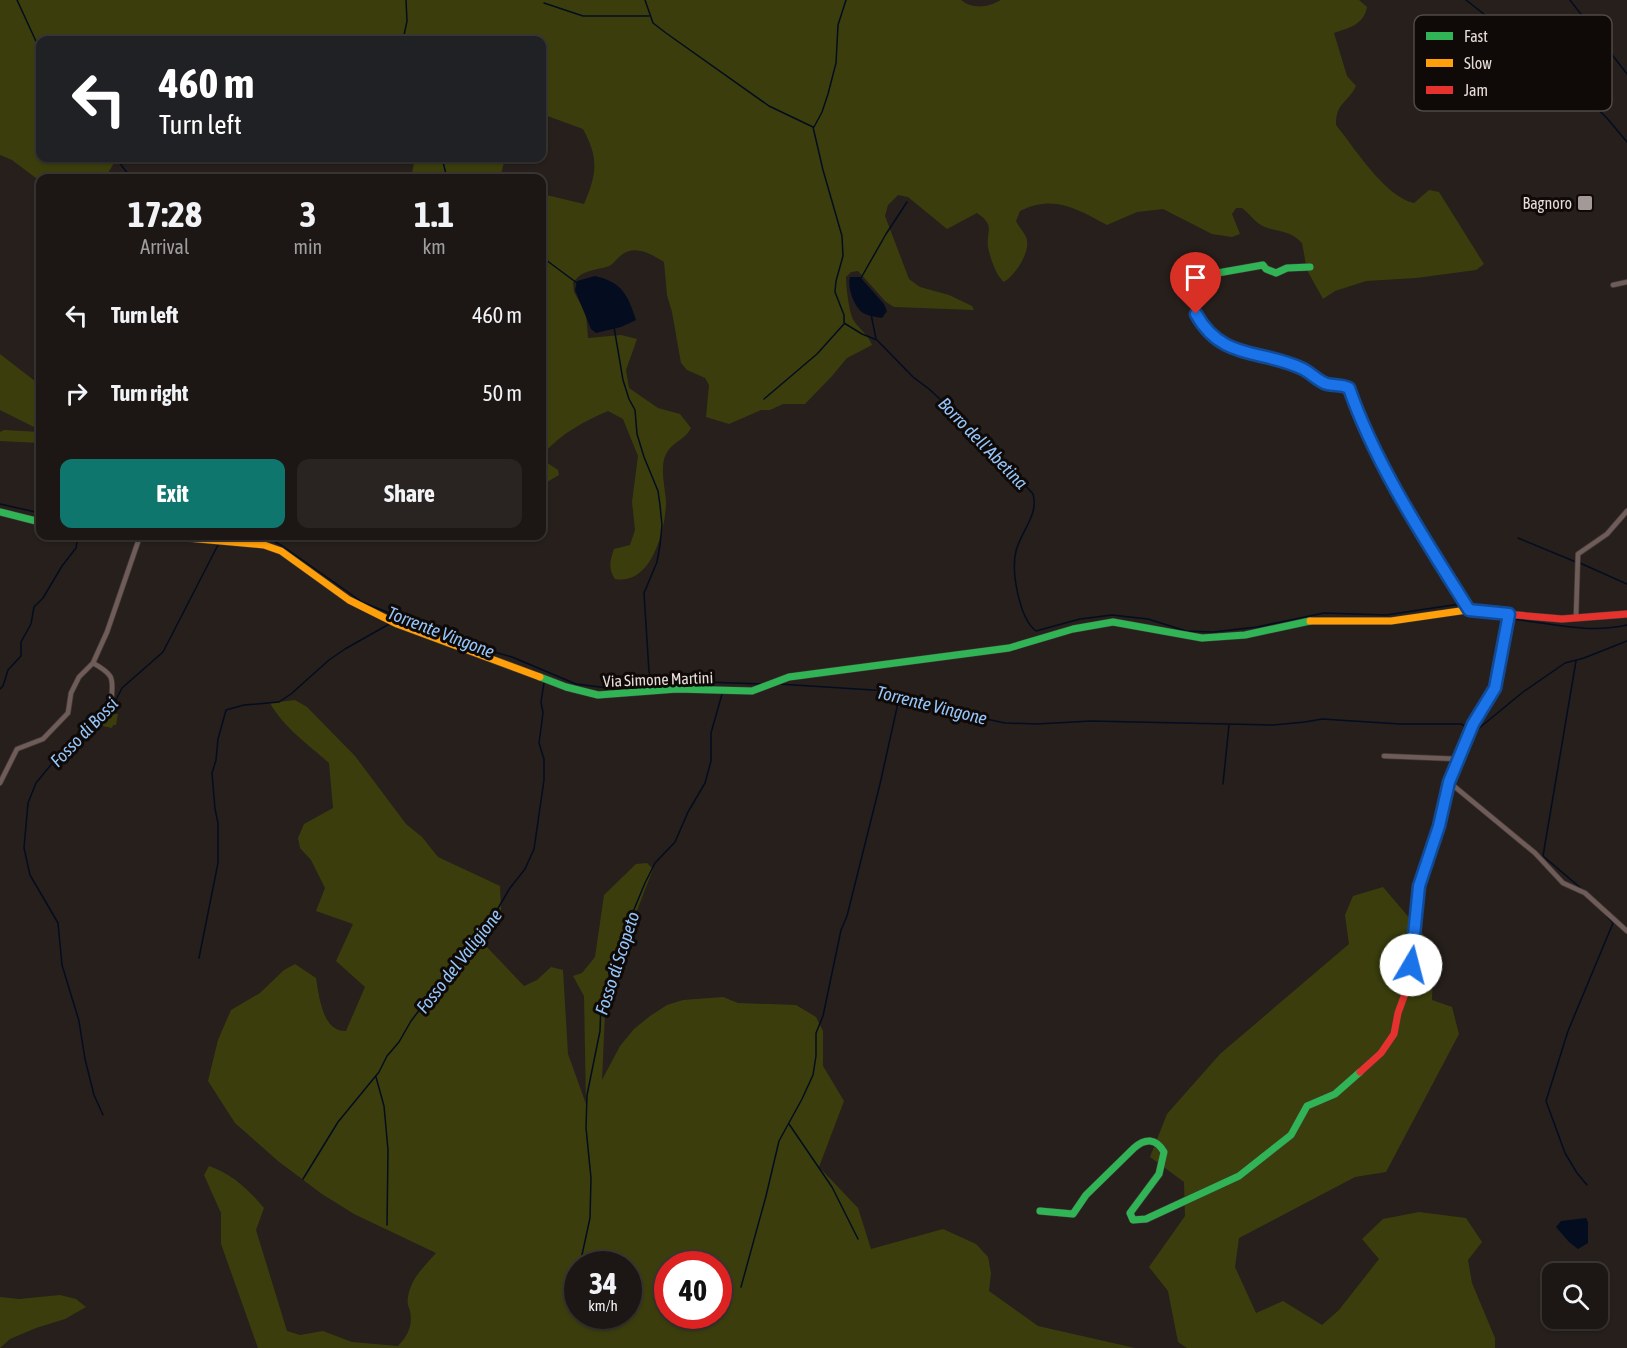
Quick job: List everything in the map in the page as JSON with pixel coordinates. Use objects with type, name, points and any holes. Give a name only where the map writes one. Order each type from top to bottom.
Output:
[{"type":"street","points":[[1310,267],[1287,268],[1276,273],[1266,269],[1263,265],[1212,273],[1197,288],[1194,298],[1196,314],[1204,328],[1233,350],[1269,357],[1303,369],[1326,384],[1339,384],[1349,388],[1357,412],[1400,497],[1469,610]]},
{"type":"street","points":[[1613,285],[1627,282]]},
{"type":"street","points":[[1575,618],[1578,554],[1607,534],[1627,511]]},
{"type":"street","points":[[0,512],[36,521]]},
{"type":"street","points":[[0,783],[17,749],[43,739],[68,712],[71,693],[79,677],[93,663],[107,632],[139,540]]},
{"type":"street","name":"Via Simone Martini","points":[[225,540],[255,542],[281,551],[349,600],[393,622],[566,687],[598,695],[677,689],[752,691],[789,677],[1009,648],[1073,629],[1113,622],[1202,638],[1245,635],[1307,621],[1391,621],[1469,610],[1562,619],[1627,614]]},
{"type":"street","points":[[1040,1211],[1073,1214],[1086,1195],[1134,1148],[1150,1140],[1160,1145],[1164,1152],[1161,1168],[1130,1214],[1133,1220],[1146,1219],[1239,1176],[1291,1136],[1307,1106],[1335,1094],[1381,1053],[1394,1034],[1398,1014],[1407,991],[1419,886],[1439,826],[1449,782],[1473,724],[1495,688],[1509,614]]},
{"type":"street","points":[[93,663],[108,672],[113,683],[112,704]]},
{"type":"street","points":[[1384,756],[1459,759]]},
{"type":"street","points":[[1449,782],[1535,853],[1563,883],[1585,893],[1627,931]]},
{"type":"shaded area","points":[[0,0],[961,0],[971,5],[981,6],[1001,0],[1359,0],[1367,7],[1363,18],[1355,25],[1334,33],[1347,76],[1356,86],[1340,107],[1336,125],[1371,170],[1403,199],[1414,203],[1429,190],[1439,192],[1484,264],[1476,270],[1416,278],[1366,281],[1335,291],[1323,299],[1307,270],[1302,243],[1289,234],[1262,226],[1242,208],[1236,208],[1232,214],[1240,234],[1232,237],[1212,234],[1163,209],[1137,212],[1107,225],[1075,209],[1044,204],[1020,211],[1016,221],[1026,237],[1027,249],[1013,274],[1004,282],[992,261],[988,247],[989,228],[983,217],[977,213],[947,229],[908,197],[898,195],[888,205],[885,216],[909,279],[920,287],[949,295],[972,306],[974,310],[894,307],[886,302],[858,271],[851,272],[846,277],[851,312],[854,321],[872,345],[847,358],[805,404],[783,404],[770,410],[761,410],[729,424],[706,417],[709,385],[705,378],[687,370],[681,363],[667,295],[664,262],[646,252],[628,251],[609,266],[584,273],[573,283],[574,292],[586,314],[588,338],[621,335],[637,339],[626,370],[629,388],[658,408],[680,414],[691,428],[668,450],[664,460],[665,515],[654,554],[638,574],[627,579],[615,579],[610,564],[614,549],[630,545],[635,530],[632,502],[638,456],[623,419],[608,411],[566,433],[546,451],[546,195],[584,204],[594,175],[594,158],[583,129],[546,115],[546,36],[36,36],[36,162],[115,162],[107,174],[36,174],[36,178],[12,160],[0,155]]},
{"type":"shaded area","points":[[414,162],[504,162],[501,174],[412,174]]},
{"type":"shaded area","points":[[0,354],[36,382],[36,428],[0,410]]},
{"type":"shaded area","points":[[4,430],[36,432],[36,443],[0,441],[0,432]]},
{"type":"shaded area","points":[[546,462],[558,470],[559,475],[546,483]]},
{"type":"shaded area","points":[[295,700],[307,707],[355,756],[406,824],[422,837],[438,857],[500,886],[501,910],[484,944],[524,986],[537,980],[551,967],[563,970],[568,1054],[586,1104],[584,996],[573,976],[582,973],[595,957],[604,895],[636,864],[647,863],[653,869],[606,991],[602,1080],[620,1046],[634,1029],[667,1005],[683,1000],[723,997],[738,1003],[796,1005],[816,1017],[823,1031],[823,1066],[844,1101],[819,1167],[858,1208],[871,1249],[943,1229],[976,1244],[988,1257],[991,1273],[989,1291],[1038,1326],[1135,1348],[258,1348],[221,1244],[221,1213],[204,1175],[209,1166],[240,1183],[264,1208],[256,1230],[287,1331],[300,1335],[323,1331],[352,1342],[398,1346],[405,1338],[410,1326],[408,1301],[412,1284],[436,1253],[354,1214],[322,1194],[278,1161],[235,1123],[208,1081],[218,1040],[231,1010],[260,993],[284,970],[295,964],[316,978],[323,1011],[332,1026],[338,1030],[346,1031],[365,987],[336,961],[353,924],[316,911],[325,888],[311,860],[300,848],[298,838],[304,824],[333,808],[329,763],[289,728],[270,703]]},
{"type":"shaded area","points":[[105,712],[118,714],[116,725],[112,728],[103,726]]},
{"type":"shaded area","points":[[1383,887],[1429,941],[1433,976],[1432,1000],[1452,1007],[1459,1034],[1386,1172],[1355,1177],[1239,1238],[1235,1267],[1256,1313],[1283,1301],[1322,1325],[1339,1310],[1379,1259],[1362,1239],[1383,1219],[1419,1212],[1466,1218],[1482,1242],[1468,1260],[1472,1283],[1495,1338],[1495,1348],[1187,1348],[1178,1342],[1168,1291],[1149,1267],[1185,1216],[1184,1182],[1150,1157],[1167,1114],[1220,1054],[1349,944],[1345,915],[1353,896]]},
{"type":"shaded area","points":[[60,1295],[76,1299],[86,1307],[65,1319],[10,1339],[0,1348],[0,1297],[19,1299]]},
{"type":"water","points":[[595,276],[612,282],[623,291],[636,320],[621,327],[596,333],[591,329],[575,290],[577,281]]},
{"type":"water","points":[[850,277],[860,277],[884,304],[887,311],[882,318],[868,315],[860,310],[850,291]]},
{"type":"water","points":[[1586,1218],[1588,1243],[1578,1249],[1556,1227],[1561,1221]]},
{"type":"waterway","points":[[17,0],[36,41]]},
{"type":"waterway","points":[[404,36],[407,21],[406,0]]},
{"type":"waterway","name":"Borro dell'Abetina","points":[[645,0],[653,23],[666,33],[769,106],[813,127],[842,236],[843,256],[835,292],[844,315],[844,323]]},
{"type":"waterway","points":[[814,127],[822,112],[836,63],[838,25],[846,0]]},
{"type":"waterway","points":[[1466,0],[1485,15]]},
{"type":"waterway","points":[[1570,0],[1582,15]]},
{"type":"waterway","points":[[544,3],[583,16],[649,16]]},
{"type":"waterway","points":[[1612,55],[1627,74]]},
{"type":"waterway","points":[[1600,111],[1627,142]]},
{"type":"waterway","points":[[119,162],[128,174]]},
{"type":"waterway","points":[[443,162],[446,174]]},
{"type":"waterway","points":[[861,278],[907,202]]},
{"type":"waterway","points":[[546,260],[577,283]]},
{"type":"waterway","points":[[871,314],[876,339]]},
{"type":"waterway","name":"Borro dell'Abetina","points":[[844,323],[877,340],[913,377],[991,446],[1033,494],[1034,509],[1018,544],[1015,570],[1021,605],[1030,625],[1036,631],[1080,619],[1112,615],[1148,619],[1186,631],[1213,632],[1257,627],[1324,613],[1386,615],[1460,604],[1464,608]]},
{"type":"waterway","points":[[764,399],[817,354],[844,324]]},
{"type":"waterway","points":[[614,327],[623,380],[635,410],[637,434],[658,491],[660,505],[662,525],[657,562],[644,593],[649,672],[654,683]]},
{"type":"waterway","name":"Torrente Vingone","points":[[0,504],[36,512]]},
{"type":"waterway","points":[[1518,538],[1576,562]]},
{"type":"waterway","points":[[0,689],[8,670],[21,656],[21,642],[31,624],[34,607],[43,598],[76,548],[77,540]]},
{"type":"waterway","name":"Torrente Vingone","points":[[270,540],[281,545],[362,602],[466,644],[512,657],[576,684],[616,689],[674,681],[763,684]]},
{"type":"waterway","name":"Fosso di Bossi","points":[[114,704],[122,688],[163,652],[218,545]]},
{"type":"waterway","points":[[1580,563],[1627,584]]},
{"type":"waterway","name":"Borro dell'Abetina","points":[[1470,613],[1506,619]]},
{"type":"waterway","name":"Borro dell'Abetina","points":[[1511,619],[1583,628],[1627,625]]},
{"type":"waterway","points":[[199,958],[218,863],[218,823],[212,773],[226,710],[244,705],[279,702],[329,660],[391,623]]},
{"type":"waterway","name":"Torrente Vingone","points":[[1474,730],[1565,663],[1627,641]]},
{"type":"waterway","points":[[1576,661],[1543,856],[1583,890]]},
{"type":"waterway","name":"Fosso del Valigione","points":[[303,1179],[338,1122],[379,1072],[387,1056],[433,992],[481,937],[510,888],[525,869],[534,849],[544,780],[544,759],[539,743],[544,683]]},
{"type":"waterway","name":"Torrente Vingone","points":[[779,684],[888,691],[911,695],[972,716],[1005,723],[1091,721],[1273,725],[1322,719],[1400,724],[1461,724],[1467,727]]},
{"type":"waterway","name":"Fosso di Scopeto","points":[[583,1251],[590,1218],[591,1178],[586,1128],[587,1095],[600,1031],[601,1003],[618,948],[645,883],[655,863],[675,842],[688,812],[705,783],[711,761],[711,733],[722,694]]},
{"type":"waterway","points":[[741,1287],[779,1141],[813,1075],[816,1033],[823,1016],[841,930],[847,916],[900,694]]},
{"type":"waterway","name":"Fosso di Bossi","points":[[103,1115],[94,1095],[79,1021],[62,965],[58,923],[30,875],[24,848],[28,803],[36,783],[73,738],[110,706]]},
{"type":"waterway","points":[[1223,784],[1229,725]]},
{"type":"waterway","points":[[1587,1185],[1565,1153],[1546,1101],[1568,1031],[1613,923],[1602,911]]},
{"type":"waterway","points":[[376,1077],[384,1106],[388,1150],[387,1225]]},
{"type":"waterway","points":[[789,1124],[832,1187],[858,1239]]},
{"type":"traffic: fast","points":[[1310,267],[1287,268],[1276,273],[1266,269],[1263,265],[1212,274],[1197,288],[1194,298],[1196,314],[1204,329],[1233,350],[1269,357],[1303,369],[1326,384],[1339,384],[1349,388],[1357,412],[1378,454]]},
{"type":"traffic: fast","points":[[0,512],[36,521]]},
{"type":"traffic: fast","points":[[1419,890],[1439,826],[1449,782],[1473,724],[1495,688],[1509,614]]},
{"type":"traffic: fast","points":[[540,677],[566,687],[598,695],[677,689],[752,691],[789,677],[1009,648],[1073,629],[1113,622],[1202,638],[1245,635],[1310,621]]},
{"type":"traffic: fast","points":[[1040,1211],[1073,1214],[1086,1195],[1134,1148],[1142,1142],[1150,1141],[1161,1147],[1164,1152],[1159,1174],[1130,1213],[1133,1220],[1146,1219],[1239,1176],[1291,1135],[1307,1106],[1335,1094],[1360,1072]]},
{"type":"traffic: slow","points":[[1378,454],[1400,497],[1469,610]]},
{"type":"traffic: slow","points":[[209,540],[264,545],[281,551],[349,600],[397,624],[540,677]]},
{"type":"traffic: slow","points":[[1310,621],[1391,621],[1467,610],[1494,613]]},
{"type":"traffic: jam","points":[[1494,613],[1562,619],[1627,614]]},
{"type":"traffic: jam","points":[[1360,1072],[1381,1053],[1394,1034],[1406,991],[1419,890]]},
{"type":"place","name":"Bagnoro","points":[[1585,203]]},
{"type":"route","points":[[1196,314],[1204,328],[1233,350],[1269,357],[1303,369],[1326,384],[1339,384],[1349,388],[1357,412],[1400,497],[1469,610],[1509,614],[1495,688],[1473,724],[1449,782],[1439,826],[1419,886],[1411,965]]}]
